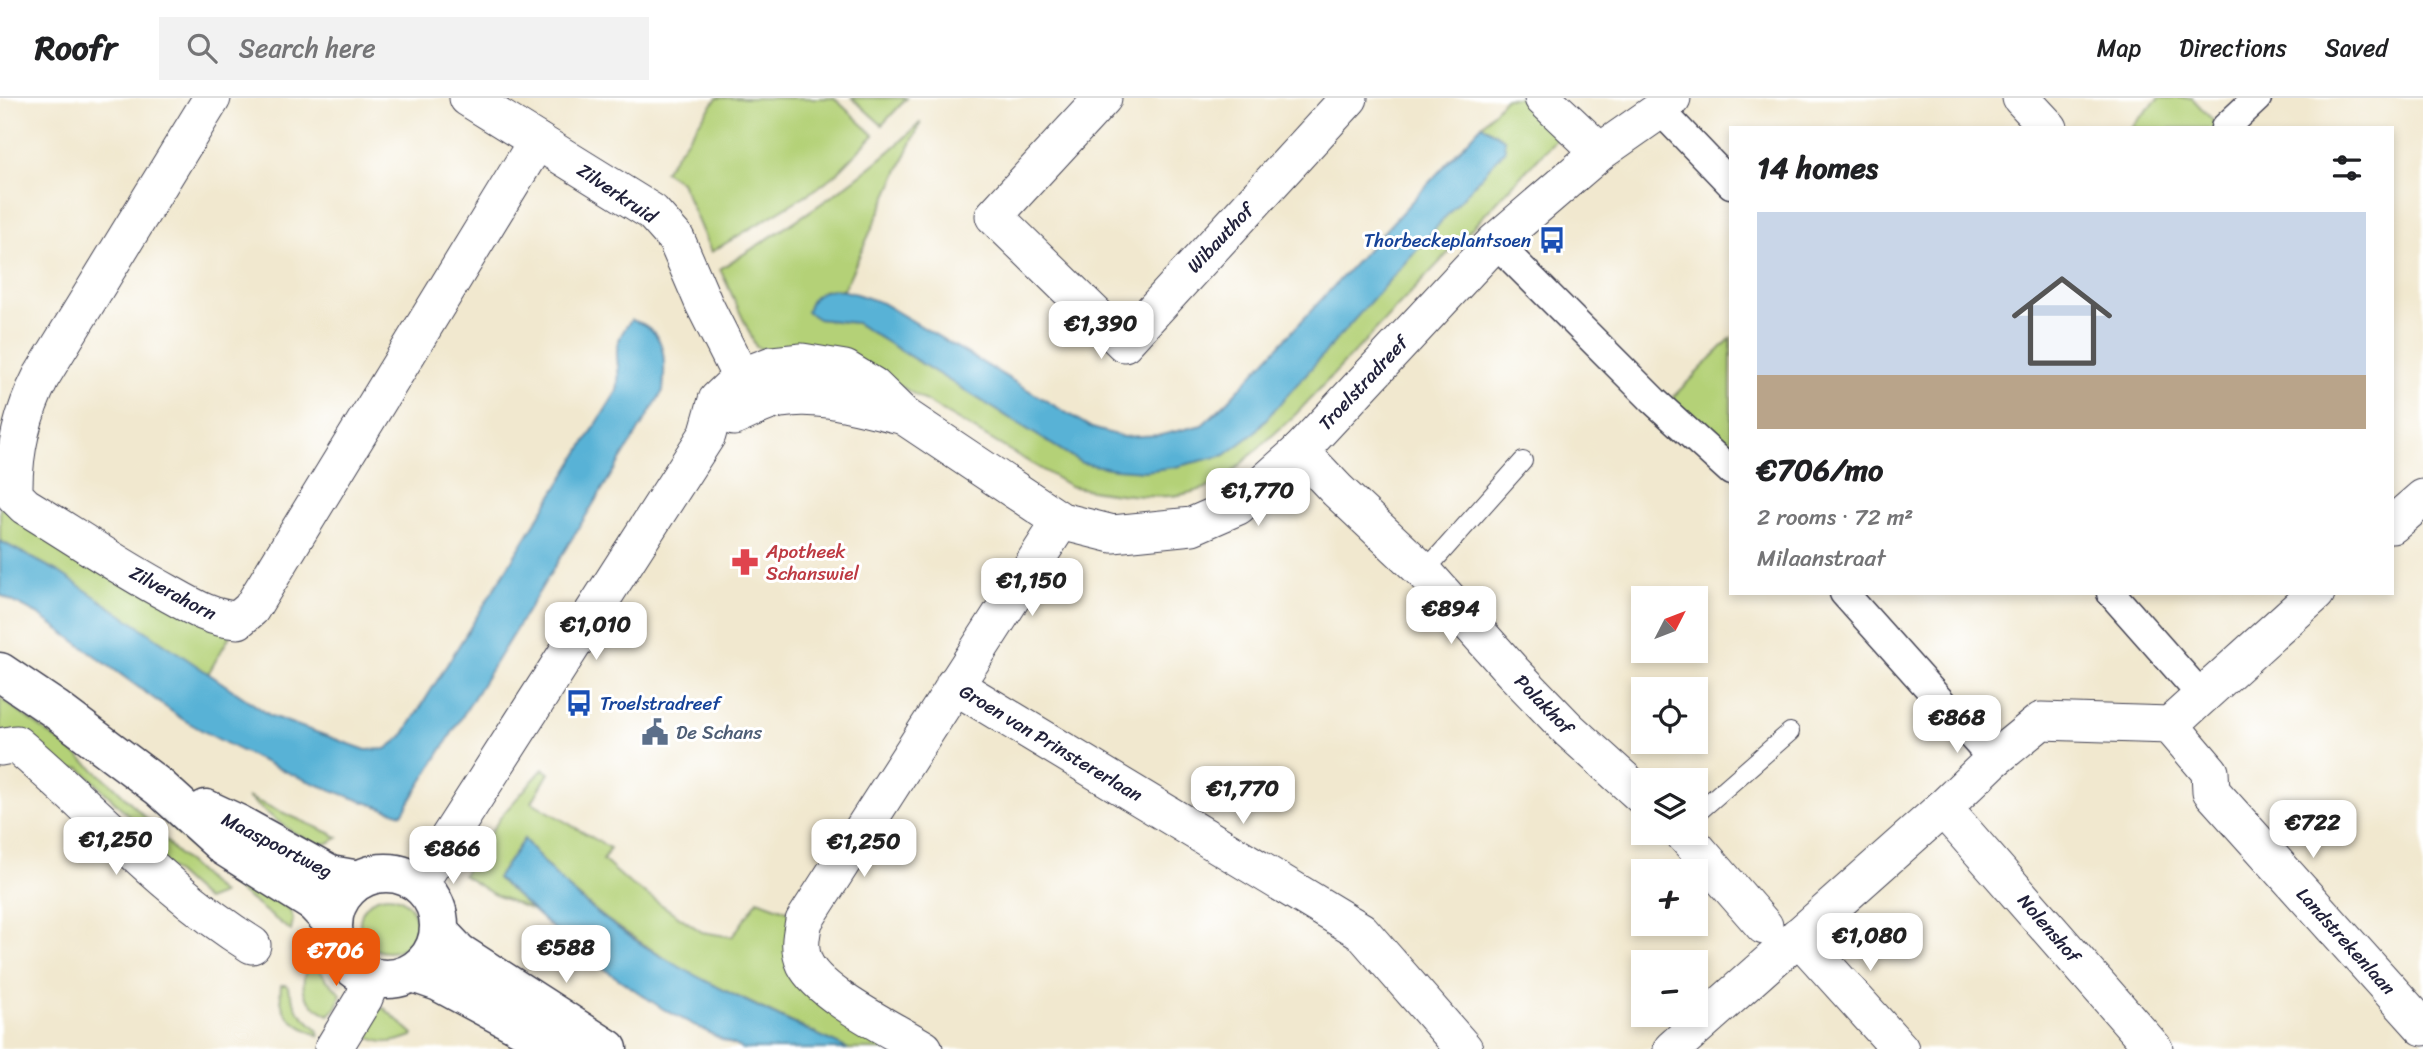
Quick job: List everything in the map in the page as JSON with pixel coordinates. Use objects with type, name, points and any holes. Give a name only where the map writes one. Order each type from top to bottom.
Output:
[{"type":"main road","name":"Maaspoortweg","points":[[0,672],[55,709],[159,787],[225,847],[306,897],[333,923]]},
{"type":"main road","name":"Maaspoortweg","points":[[159,787],[239,824],[330,875],[359,880]]},
{"type":"main road","points":[[390,873],[405,876],[419,884],[429,893],[439,916],[440,933],[433,953],[425,964],[401,978],[385,980],[372,978],[354,969],[336,945],[333,923],[337,904],[347,889],[370,875],[390,873]]},
{"type":"main road","points":[[440,933],[458,953],[608,1049]]},
{"type":"main road","points":[[413,973],[439,982],[563,1049]]},
{"type":"street","name":"Zilverahorn","points":[[212,98],[41,377],[27,405],[13,470],[14,495],[25,506],[144,580],[203,612],[224,620],[238,620],[251,609],[537,141]]},
{"type":"street","name":"Zilverkruid","points":[[468,98],[652,212],[676,239],[704,304],[748,392]]},
{"type":"street","name":"Wibauthof","points":[[1103,98],[994,216],[1124,343],[1349,98]]},
{"type":"street","points":[[1543,98],[1600,152]]},
{"type":"street","points":[[2021,98],[2047,126]]},
{"type":"street","points":[[2227,126],[2257,98]]},
{"type":"street","points":[[1666,104],[1729,182]]},
{"type":"street","name":"Troelstradreef","points":[[419,884],[707,435],[717,400],[748,392],[772,365],[802,362],[845,369],[873,386],[904,416],[1061,521],[1113,534],[1192,526],[1238,506],[1300,451],[1495,242],[1600,152],[1666,104]]},
{"type":"street","points":[[1495,242],[1654,401],[1729,469]]},
{"type":"street","name":"Polakhof","points":[[1300,451],[1424,572],[1569,730],[1631,786]]},
{"type":"street","name":"Groen van Prinstererlaan","points":[[1061,521],[954,685],[1361,931],[1464,1049]]},
{"type":"street","points":[[1846,595],[1993,760]]},
{"type":"street","points":[[2112,595],[2202,695]]},
{"type":"street","points":[[1672,1049],[1781,931],[1943,808],[1993,760],[2041,721],[2170,725],[2314,595]]},
{"type":"street","points":[[924,1049],[837,996],[815,979],[805,963],[800,944],[804,921],[954,685]]},
{"type":"street","name":"Landstrekenlaan","points":[[2170,725],[2210,772],[2211,790],[2423,1027]]},
{"type":"street","points":[[0,747],[16,744],[47,770],[139,859],[190,901],[252,944]]},
{"type":"street","name":"Nolenshof","points":[[1943,808],[2154,1049]]},
{"type":"street","points":[[1695,845],[1900,1049]]},
{"type":"street","points":[[332,1049],[372,978]]},
{"type":"lane","points":[[1424,572],[1523,461]]},
{"type":"lane","points":[[1708,804],[1790,732]]},
{"type":"green space","points":[[717,98],[834,98],[874,135],[837,173],[816,189],[711,252],[681,182],[664,171]]},
{"type":"green space","points":[[852,98],[907,98],[882,125]]},
{"type":"green space","points":[[1505,98],[1522,98],[1559,136],[1295,415],[1219,484],[1189,493],[1146,496],[1070,486],[866,366],[756,347],[720,269],[850,183],[921,122],[844,289],[822,291],[818,319],[856,323],[1082,463],[1145,471],[1225,455],[1504,139],[1482,125]]},
{"type":"green space","points":[[2159,98],[2192,98],[2218,126],[2132,126]]},
{"type":"green space","points":[[1729,340],[1729,461],[1674,410],[1673,397]]},
{"type":"green space","points":[[0,506],[235,627],[208,674],[59,572],[0,541]]},
{"type":"green space","points":[[0,698],[66,746],[114,786],[173,849],[222,894],[206,900],[156,855],[153,839],[80,768],[66,770],[0,729]]},
{"type":"green space","points":[[543,769],[549,773],[532,802],[610,848],[603,860],[628,882],[702,932],[732,937],[758,900],[793,913],[797,953],[919,1049],[848,1049],[684,971],[606,919],[559,880],[524,839],[497,878],[532,910],[493,894],[463,875],[502,815]]},
{"type":"green space","points":[[138,793],[290,910],[293,919],[291,931],[217,874]]},
{"type":"green space","points":[[247,797],[338,838],[328,843],[308,840],[297,835]]},
{"type":"green space","points":[[383,896],[393,896],[408,904],[414,913],[414,935],[408,944],[393,952],[383,952],[365,940],[360,929],[360,919],[372,901]]},
{"type":"green space","points":[[309,959],[313,959],[325,978],[341,994],[337,1007],[329,1015],[312,1004],[304,992]]},
{"type":"green space","points":[[281,985],[287,985],[298,1011],[317,1029],[319,1036],[289,1018],[282,1005]]},
{"type":"green space","points":[[384,1008],[413,1034],[412,1036],[387,1042],[363,1034],[376,1010]]},
{"type":"water","points":[[1482,125],[1504,139],[1505,150],[1252,435],[1225,455],[1145,471],[1082,463],[856,323],[818,319],[807,312],[812,300],[819,293],[828,290],[850,292],[882,303],[1092,428],[1123,437],[1161,435],[1202,425],[1228,401]]},
{"type":"water","points":[[631,320],[652,330],[658,338],[664,357],[663,391],[402,814],[289,773],[208,734],[182,719],[39,615],[0,595],[0,541],[59,572],[271,716],[366,750],[386,749],[402,737],[617,391],[617,349],[623,331]]},
{"type":"water","points":[[524,839],[559,879],[590,907],[659,955],[734,995],[848,1049],[743,1049],[663,1009],[580,953],[497,878]]},
{"type":"place","name":"Thorbeckeplantsoen","points":[[1552,240]]},
{"type":"place","name":"Apotheek Schanswiel","points":[[745,562]]},
{"type":"place","name":"Troelstradreef","points":[[579,703]]},
{"type":"place","name":"De Schans","points":[[655,732]]}]
